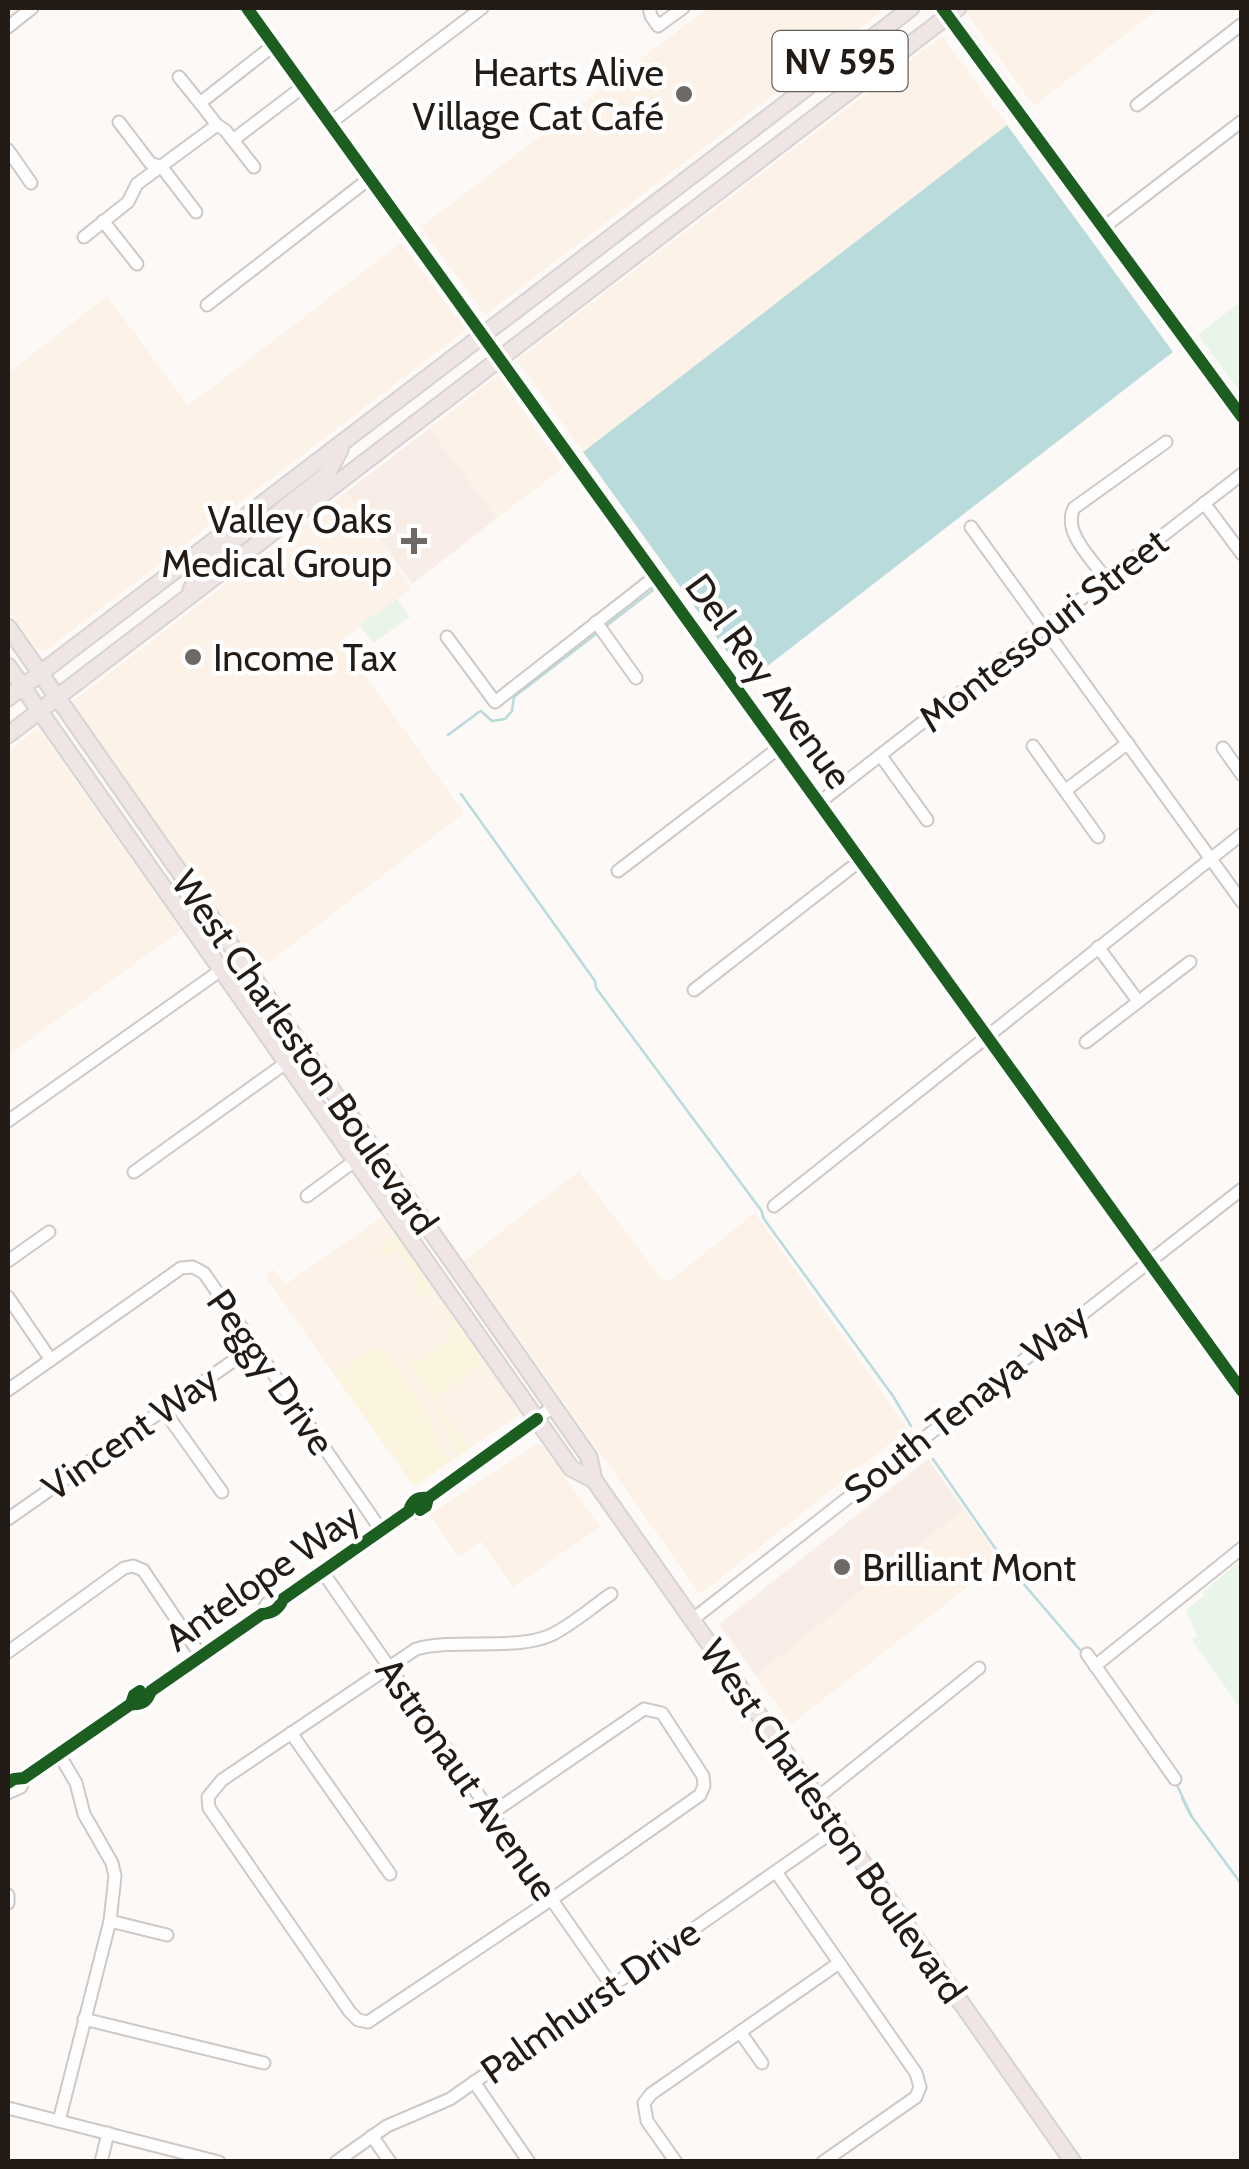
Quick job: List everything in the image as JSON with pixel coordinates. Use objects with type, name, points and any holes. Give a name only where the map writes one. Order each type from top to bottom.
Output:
[{"type":"main road","name":"NV 595","points":[[8,698],[911,8]]},
{"type":"main road","name":"NV 595","points":[[8,736],[949,10]]},
{"type":"main road","points":[[949,10],[1242,417]]},
{"type":"main road","points":[[715,157],[731,181]]},
{"type":"main road","points":[[698,170],[714,194]]},
{"type":"main road","points":[[262,540],[259,534],[263,526],[326,474],[344,442]]},
{"type":"main road","points":[[184,600],[210,560],[252,526],[249,514]]},
{"type":"main road","name":"West Charleston Boulevard","points":[[8,627],[589,1456],[594,1480],[1072,2162]]},
{"type":"main road","name":"West Charleston Boulevard","points":[[8,666],[536,1419],[572,1468],[594,1480]]},
{"type":"street","points":[[8,27],[32,8]]},
{"type":"street","name":"Del Rey Avenue","points":[[247,8],[1242,1391]]},
{"type":"street","points":[[330,122],[482,8]]},
{"type":"street","points":[[650,8],[658,26],[682,8]]},
{"type":"street","points":[[1137,105],[1242,24]]},
{"type":"street","points":[[200,103],[274,45]]},
{"type":"street","points":[[180,78],[254,167]]},
{"type":"street","points":[[233,140],[304,86]]},
{"type":"street","points":[[1104,227],[1242,121]]},
{"type":"street","points":[[119,122],[196,212]]},
{"type":"street","points":[[84,237],[128,202],[137,184],[216,125]]},
{"type":"street","points":[[8,150],[31,183]]},
{"type":"street","points":[[207,306],[370,178]]},
{"type":"street","points":[[103,222],[137,264]]},
{"type":"street","points":[[1106,579],[1070,528],[1069,518],[1074,508],[1166,442]]},
{"type":"street","name":"Montessouri Street","points":[[820,802],[1242,474]]},
{"type":"street","name":"Montessouri Street","points":[[1204,503],[1242,554]]},
{"type":"street","points":[[971,527],[1242,902]]},
{"type":"street","points":[[447,636],[495,702],[656,576]]},
{"type":"street","points":[[596,622],[636,678]]},
{"type":"street","points":[[1066,790],[1128,744]]},
{"type":"street","points":[[618,871],[780,746]]},
{"type":"street","points":[[1034,746],[1098,837]]},
{"type":"street","points":[[1223,748],[1242,775]]},
{"type":"street","name":"Montessouri Street","points":[[881,756],[926,820]]},
{"type":"street","points":[[774,1206],[1242,834]]},
{"type":"street","points":[[694,990],[861,860]]},
{"type":"street","points":[[1098,947],[1138,1001]]},
{"type":"street","points":[[8,1120],[238,958]]},
{"type":"street","points":[[1086,1042],[1190,962]]},
{"type":"street","points":[[134,1172],[287,1062]]},
{"type":"street","points":[[307,1196],[372,1148]]},
{"type":"street","name":"South Tenaya Way","points":[[692,1620],[1242,1189]]},
{"type":"street","points":[[8,1261],[49,1232]]},
{"type":"street","name":"Peggy Drive","points":[[51,1360],[181,1268],[193,1267],[204,1273],[381,1530]]},
{"type":"street","points":[[8,1297],[51,1360],[8,1390]]},
{"type":"street","name":"Vincent Way","points":[[8,1518],[253,1348]]},
{"type":"street","name":"Antelope Way","points":[[8,1783],[24,1778],[131,1704],[134,1695],[150,1691],[262,1614],[265,1604],[273,1598],[283,1598],[409,1511],[417,1512],[426,1506],[428,1498],[554,1406]]},
{"type":"street","points":[[163,1410],[222,1492]]},
{"type":"street","points":[[1096,1666],[1242,1548]]},
{"type":"street","points":[[8,1652],[124,1568],[133,1566],[142,1570],[201,1656]]},
{"type":"street","name":"Astronaut Avenue","points":[[322,1571],[612,1986]]},
{"type":"street","points":[[492,1813],[644,1709],[662,1713],[703,1776],[700,1795],[368,2022],[358,2020],[350,2012],[209,1808],[208,1797],[222,1780],[416,1649],[433,1644],[549,1636],[611,1594]]},
{"type":"street","points":[[1087,1654],[1176,1779]]},
{"type":"street","points":[[817,1798],[979,1668]]},
{"type":"street","points":[[290,1733],[390,1874]]},
{"type":"street","points":[[59,1754],[76,1782],[84,1814],[112,1863],[115,1897],[59,2121]]},
{"type":"street","name":"Antelope Way","points":[[8,1793],[21,1788],[24,1778]]},
{"type":"street","name":"Palmhurst Drive","points":[[336,2162],[408,2116],[450,2099],[838,1828]]},
{"type":"street","points":[[776,1872],[916,2073],[920,2087],[916,2096],[822,2162]]},
{"type":"street","points":[[8,1895],[8,1903]]},
{"type":"street","points":[[110,1921],[168,1936]]},
{"type":"street","points":[[676,2162],[648,2121],[644,2103],[650,2094],[838,1963]]},
{"type":"street","points":[[84,2019],[264,2063]]},
{"type":"street","points":[[740,2032],[762,2063]]},
{"type":"street","points":[[474,2082],[528,2162]]},
{"type":"street","points":[[8,2108],[217,2161]]},
{"type":"street","points":[[101,2162],[108,2134]]},
{"type":"street","points":[[372,2136],[390,2162]]},
{"type":"shaded area","points":[[708,8],[886,8],[485,315],[421,227]]},
{"type":"shaded area","points":[[963,8],[1159,8],[1034,106]]},
{"type":"shaded area","points":[[942,36],[1007,125],[583,452],[517,360]]},
{"type":"shaded area","points":[[401,243],[466,330],[45,651],[37,650],[8,609],[8,373],[107,296],[188,406]]},
{"type":"shaded area","points":[[1241,301],[1241,393],[1198,335]]},
{"type":"shaded area","points":[[498,375],[563,468],[497,518],[429,429]]},
{"type":"shaded area","points":[[429,429],[497,518],[412,584],[346,492]]},
{"type":"shaded area","points":[[346,492],[412,588],[340,641],[464,813],[259,970],[72,702]]},
{"type":"shaded area","points":[[397,599],[410,617],[373,643],[360,625]]},
{"type":"shaded area","points":[[38,728],[181,930],[8,1055],[8,752]]},
{"type":"shaded area","points":[[579,1171],[663,1281],[672,1279],[755,1213],[908,1429],[700,1594],[464,1261]]},
{"type":"shaded area","points":[[382,1217],[458,1323],[451,1338],[414,1363],[405,1361],[432,1400],[457,1457],[448,1463],[423,1406],[374,1347],[334,1374],[266,1277],[273,1269],[285,1285]]},
{"type":"shaded area","points":[[485,1362],[521,1413],[470,1448],[433,1400]]},
{"type":"shaded area","points":[[537,1444],[543,1446],[600,1527],[513,1587],[481,1541],[458,1557],[430,1514]]},
{"type":"shaded area","name":"Brilliant Mont","points":[[928,1459],[964,1509],[756,1676],[719,1624]]},
{"type":"shaded area","points":[[964,1509],[1001,1561],[791,1724],[756,1676]]},
{"type":"shaded area","points":[[1238,1563],[1242,1565],[1241,1709],[1192,1640],[1197,1636],[1186,1610]]},
{"type":"sand","points":[[396,1236],[430,1284],[431,1291],[425,1297],[413,1288],[418,1280],[397,1249],[386,1256],[379,1248]]},
{"type":"sand","points":[[442,1304],[485,1362],[434,1400],[470,1448],[457,1457],[431,1398],[404,1360],[410,1357],[415,1363],[451,1338],[446,1331],[453,1326],[440,1308],[432,1310]]},
{"type":"sand","points":[[375,1347],[384,1349],[423,1406],[448,1463],[414,1487],[334,1374]]},
{"type":"water","points":[[1007,125],[1173,352],[748,681],[583,452]]},
{"type":"waterway","points":[[606,626],[653,590],[654,585]]},
{"type":"waterway","points":[[481,711],[492,721],[505,719],[512,711],[514,697],[596,634]]},
{"type":"waterway","points":[[448,735],[479,712]]},
{"type":"waterway","points":[[461,794],[595,981],[596,988],[761,1210],[911,1426]]},
{"type":"waterway","points":[[933,1459],[1004,1561],[1081,1651]]},
{"type":"waterway","points":[[1176,1783],[1192,1817],[1242,1885]]},
{"type":"waterway","points":[[1182,1798],[1191,1816]]},
{"type":"cycle path","points":[[247,8],[1242,1391]]},
{"type":"cycle path","points":[[942,8],[1242,417]]},
{"type":"cycle path","points":[[420,1510],[428,1498],[537,1419]]},
{"type":"cycle path","points":[[131,1704],[144,1702],[151,1691],[262,1614],[275,1610],[283,1599],[409,1511],[416,1500],[428,1498]]},
{"type":"cycle path","points":[[8,1783],[24,1778],[131,1704],[140,1691]]},
{"type":"place","name":"Hearts Alive Village Cat Café","points":[[684,94]]},
{"type":"place","name":"Valley Oaks Medical Group","points":[[414,541]]},
{"type":"place","name":"Income Tax","points":[[193,657]]},
{"type":"place","name":"Brilliant Mont","points":[[842,1567]]}]
